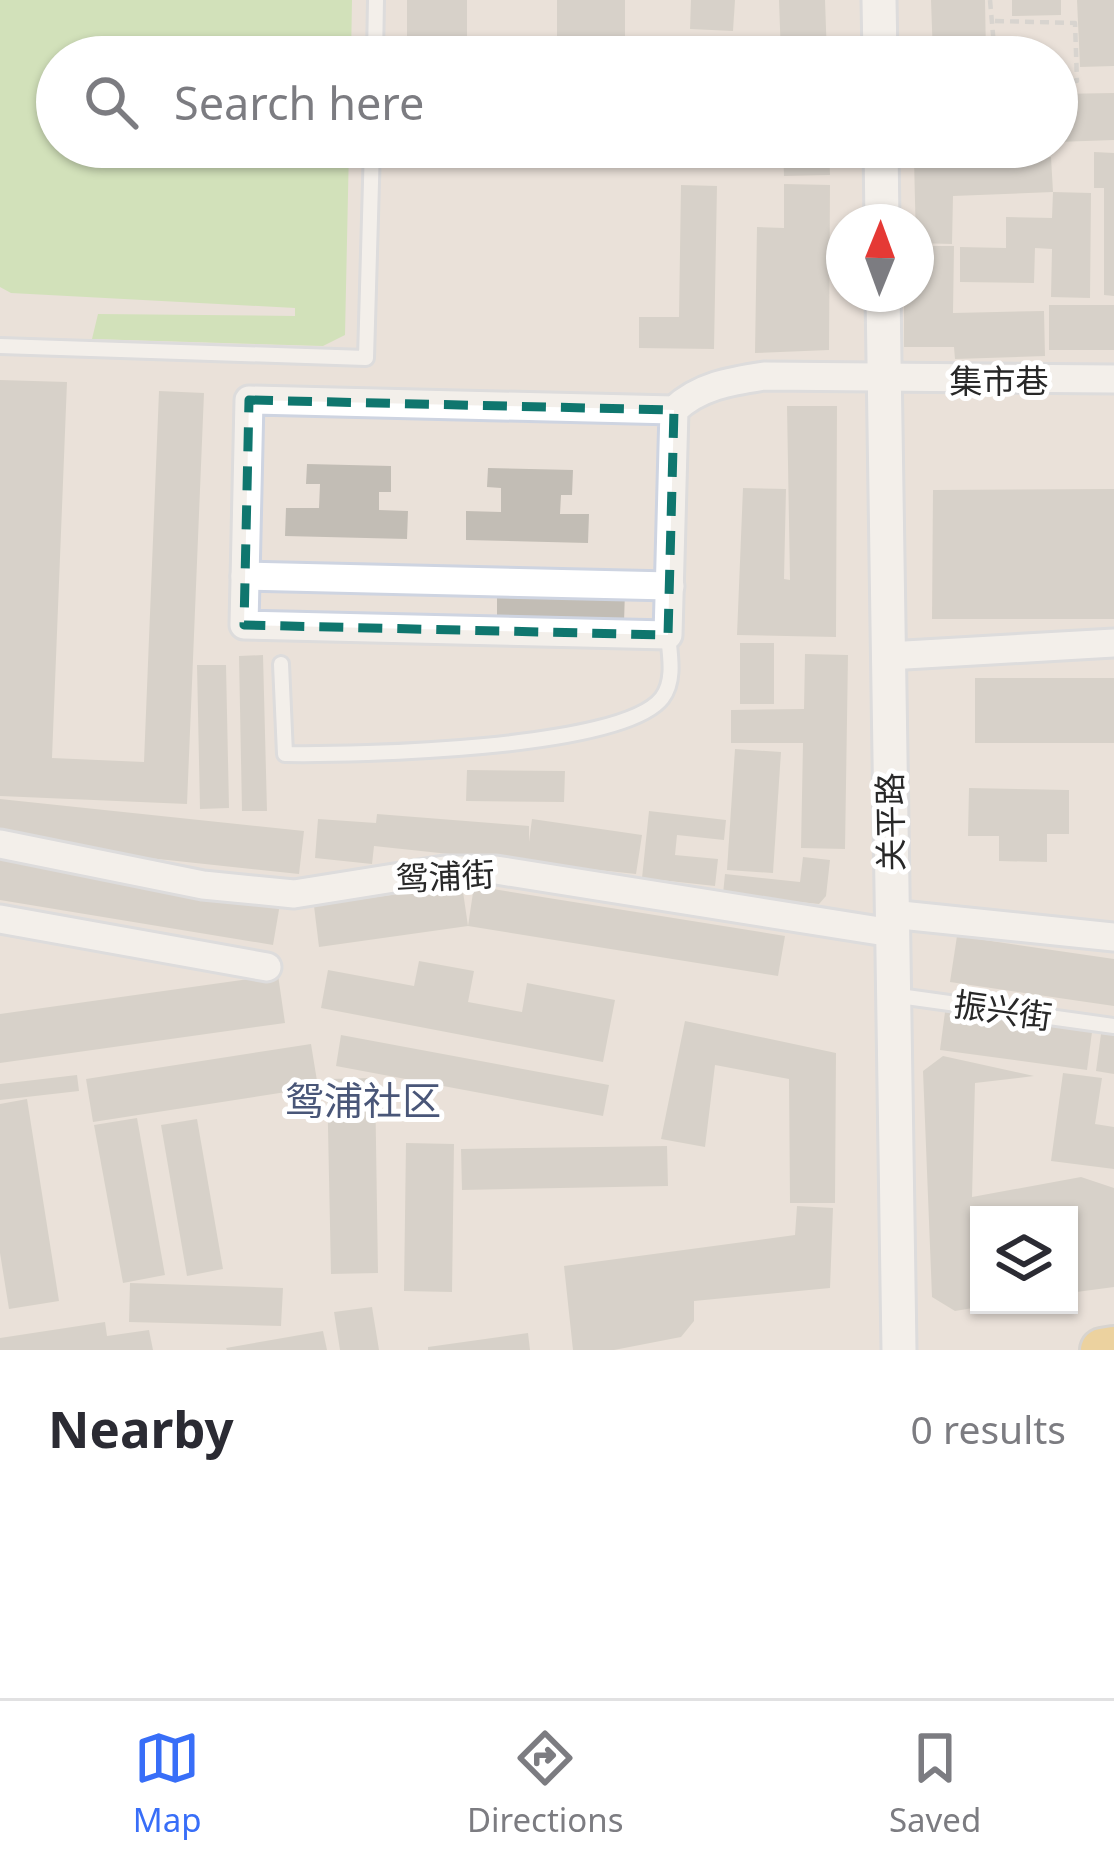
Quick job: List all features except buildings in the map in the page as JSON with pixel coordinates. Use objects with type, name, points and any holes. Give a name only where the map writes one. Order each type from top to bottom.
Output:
[{"type":"main road","points":[[1102,1350],[1114,1348]]},
{"type":"street","points":[[879,0],[880,36]]},
{"type":"street","points":[[881,168],[882,204]]},
{"type":"street","name":"关平路","points":[[883,312],[899,1350]]},
{"type":"street","name":"集市巷","points":[[674,410],[688,397],[727,381],[764,376],[884,381],[1114,379]]},
{"type":"street","points":[[249,400],[674,410],[668,635],[244,625],[249,400]]},
{"type":"street","points":[[245,576],[670,586]]},
{"type":"street","points":[[888,656],[1114,643]]},
{"type":"street","name":"鸳浦街","points":[[0,844],[203,885],[294,894],[444,871],[496,870],[891,924],[1114,937]]},
{"type":"street","points":[[0,919],[267,967]]},
{"type":"lane","points":[[375,36],[376,0]]},
{"type":"lane","points":[[0,346],[366,358],[371,168]]},
{"type":"lane","points":[[281,664],[285,754],[552,740],[642,714],[659,703],[670,672],[668,635]]},
{"type":"lane","name":"振兴街","points":[[892,995],[1114,1026]]},
{"type":"path","points":[[990,0],[995,36]]},
{"type":"path","points":[[995,20],[1075,23],[1075,36]]},
{"type":"highlighted area","points":[[249,400],[674,410],[668,635],[244,625]]},
{"type":"green space","points":[[0,0],[352,0],[351,36],[36,36],[36,168],[349,168],[345,335],[323,346],[92,339],[98,314],[295,316],[295,308],[11,293],[0,287]]},
{"type":"district","name":"鸳浦社区","points":[[363,1099]]}]
